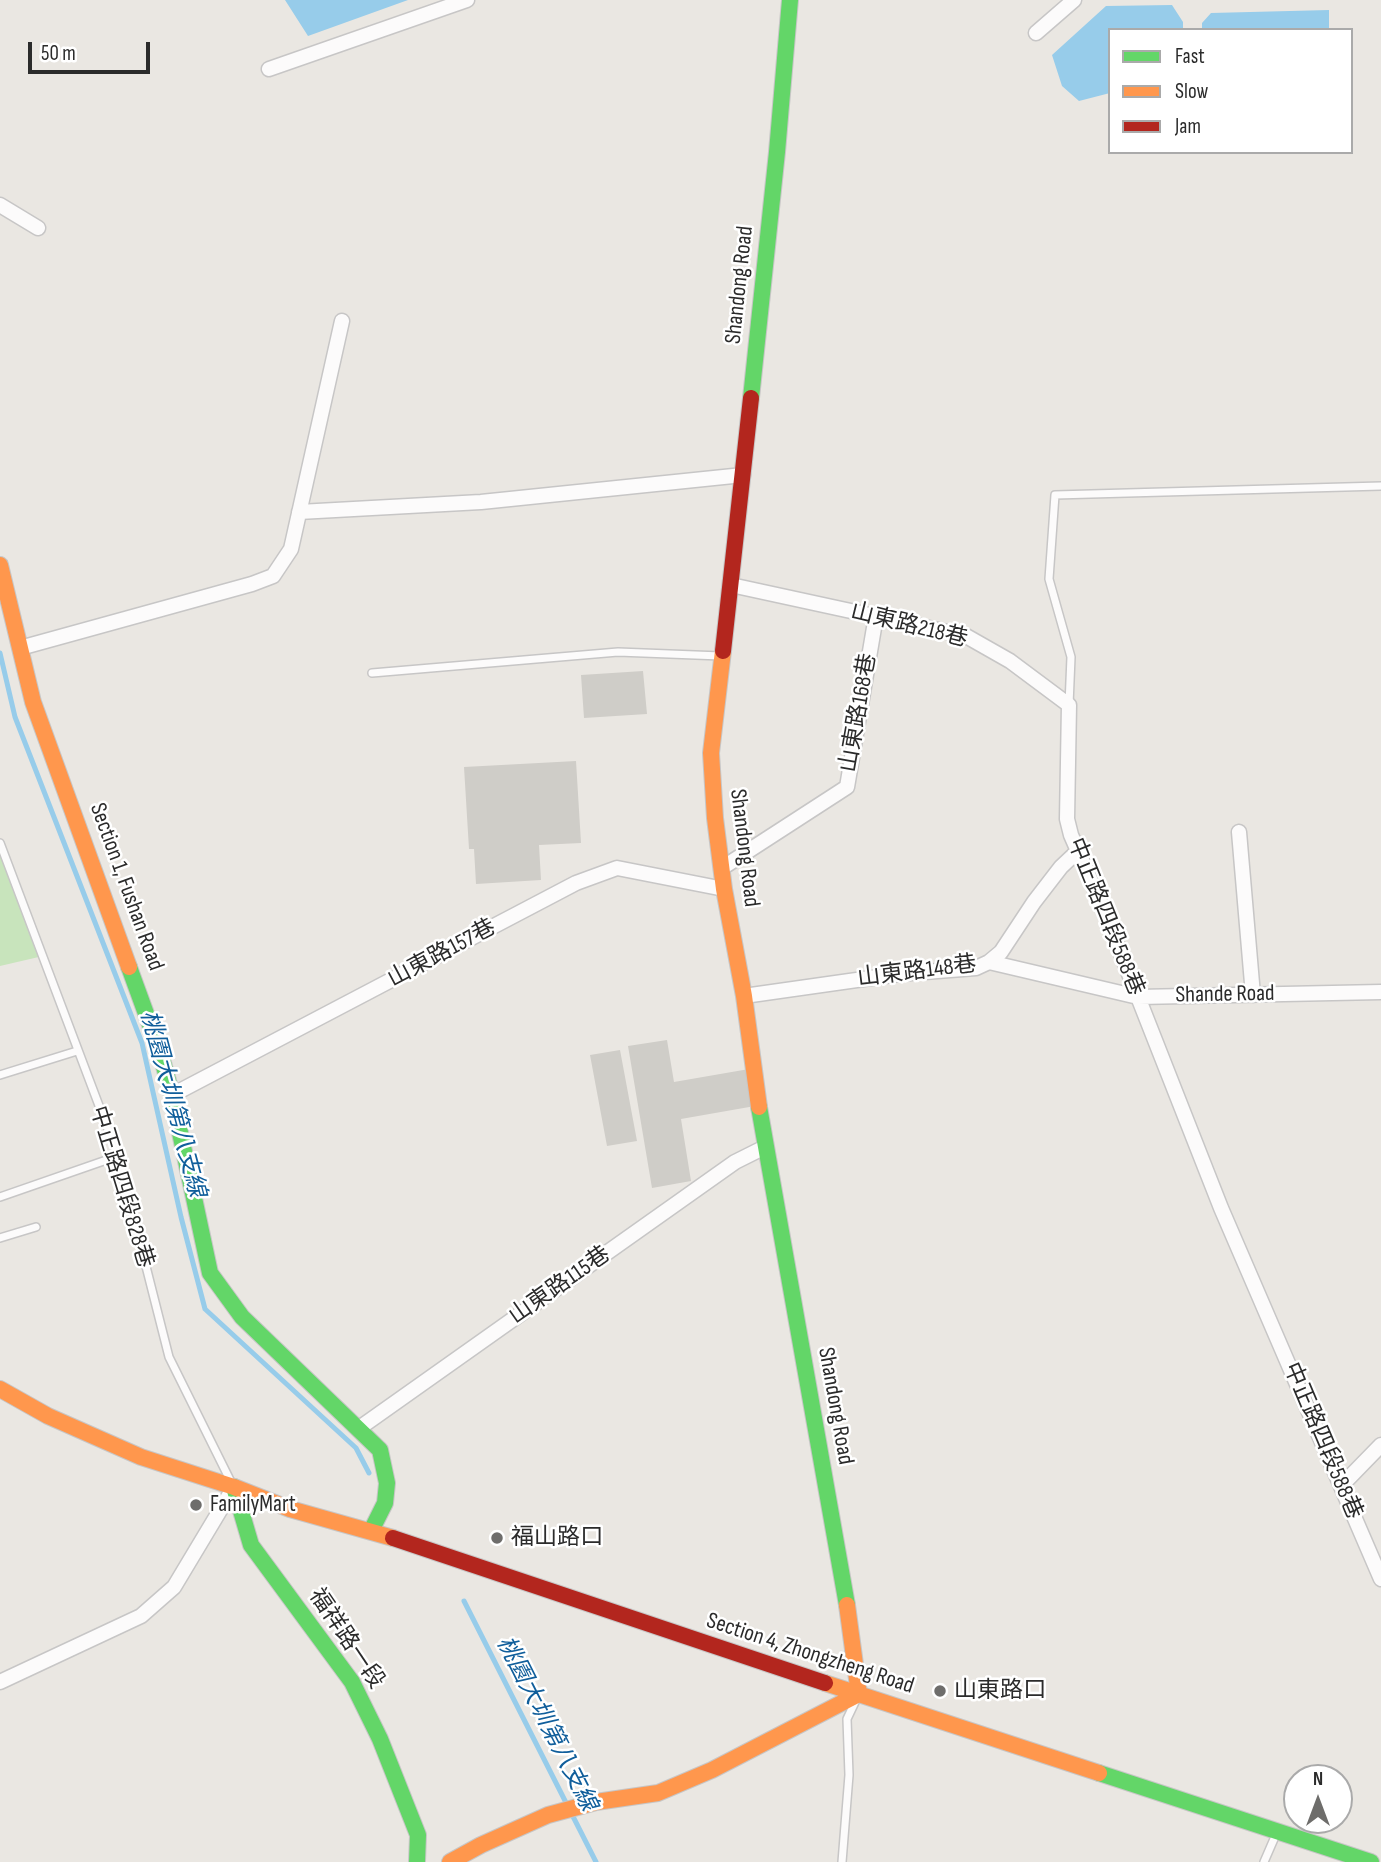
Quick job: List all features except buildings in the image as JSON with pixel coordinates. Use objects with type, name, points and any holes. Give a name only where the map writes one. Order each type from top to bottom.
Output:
[{"type":"street","points":[[269,69],[467,0]]},
{"type":"street","name":"Shandong Road","points":[[790,0],[743,475],[710,752],[724,889],[744,996],[765,1147],[842,1571],[859,1694]]},
{"type":"street","points":[[1036,33],[1074,0]]},
{"type":"street","points":[[0,205],[38,228]]},
{"type":"street","points":[[20,648],[273,576],[290,549],[342,321]]},
{"type":"street","points":[[299,512],[481,502],[743,475]]},
{"type":"street","name":"Section 1, Fushan Road","points":[[0,565],[33,702],[156,1040],[172,1095],[210,1273],[242,1317],[380,1450],[387,1483],[385,1503],[371,1531]]},
{"type":"street","name":"山東路218巷","points":[[731,585],[966,636],[1010,661],[1069,705]]},
{"type":"street","name":"山東路168巷","points":[[722,868],[847,787],[876,616]]},
{"type":"street","name":"中正路四段588巷","points":[[1069,705],[1067,819],[1078,851],[1221,1208],[1381,1579]]},
{"type":"street","points":[[1239,832],[1253,995]]},
{"type":"street","name":"山東路148巷","points":[[744,996],[899,974],[976,968],[1001,952],[1060,867],[1078,851]]},
{"type":"street","name":"山東路157巷","points":[[172,1095],[576,883],[617,869],[724,889]]},
{"type":"street","name":"Shande Road","points":[[989,962],[1138,997],[1381,992]]},
{"type":"street","name":"山東路115巷","points":[[358,1429],[735,1162],[765,1147]]},
{"type":"street","name":"Section 4, Zhongzheng Road","points":[[0,1389],[48,1416],[141,1457],[290,1509],[371,1531],[1371,1862]]},
{"type":"street","points":[[1341,1486],[1381,1445]]},
{"type":"street","points":[[0,1682],[141,1616],[174,1587],[234,1488]]},
{"type":"street","name":"福祥路一段","points":[[234,1488],[251,1545],[352,1682],[380,1739],[418,1835],[417,1862]]},
{"type":"street","points":[[450,1862],[548,1815],[658,1793],[712,1770],[859,1694]]},
{"type":"lane","name":"中正路四段588巷","points":[[1069,705],[1071,657],[1049,579],[1055,495],[1381,486]]},
{"type":"lane","points":[[372,673],[618,652],[722,656]]},
{"type":"lane","name":"中正路四段828巷","points":[[0,843],[118,1156],[169,1357],[234,1488]]},
{"type":"lane","points":[[0,1075],[77,1051]]},
{"type":"lane","points":[[0,1197],[118,1156]]},
{"type":"lane","points":[[0,1238],[36,1227]]},
{"type":"lane","points":[[842,1862],[849,1775],[847,1719],[859,1694]]},
{"type":"lane","points":[[1264,1862],[1277,1831]]},
{"type":"green space","points":[[0,841],[43,956],[0,966]]},
{"type":"water","points":[[285,0],[408,0],[308,36]]},
{"type":"water","points":[[1172,5],[1183,22],[1183,28],[1108,28],[1108,94],[1079,101],[1062,86],[1052,55],[1106,6]]},
{"type":"water","points":[[1329,10],[1329,28],[1202,28],[1202,23],[1211,13]]},
{"type":"waterway","name":"桃園大圳第八支線","points":[[0,653],[15,717],[142,1043],[181,1217],[205,1309],[356,1448],[369,1473]]},
{"type":"waterway","name":"桃園大圳第八支線","points":[[464,1601],[596,1862]]},
{"type":"traffic: fast","points":[[751,398],[790,0]]},
{"type":"traffic: fast","points":[[129,967],[160,1052],[172,1095],[210,1273],[242,1317],[380,1450],[387,1483],[385,1503],[371,1531]]},
{"type":"traffic: fast","points":[[759,1107],[847,1605]]},
{"type":"traffic: fast","points":[[234,1487],[251,1545],[352,1682],[380,1739],[418,1835],[417,1862]]},
{"type":"traffic: fast","points":[[1099,1773],[1371,1862]]},
{"type":"traffic: slow","points":[[0,565],[33,702],[129,967]]},
{"type":"traffic: slow","points":[[723,651],[711,753],[715,818],[759,1107]]},
{"type":"traffic: slow","points":[[0,1389],[48,1416],[141,1457],[234,1487],[290,1509],[393,1538]]},
{"type":"traffic: slow","points":[[450,1862],[548,1815],[596,1802],[658,1793],[712,1770],[859,1694],[847,1605]]},
{"type":"traffic: slow","points":[[825,1683],[1099,1773]]},
{"type":"traffic: jam","points":[[723,651],[751,398]]},
{"type":"traffic: jam","points":[[393,1538],[825,1683]]},
{"type":"place","name":"FamilyMart","points":[[196,1505]]},
{"type":"place","name":"福山路口","points":[[497,1538]]},
{"type":"place","name":"山東路口","points":[[940,1691]]}]
